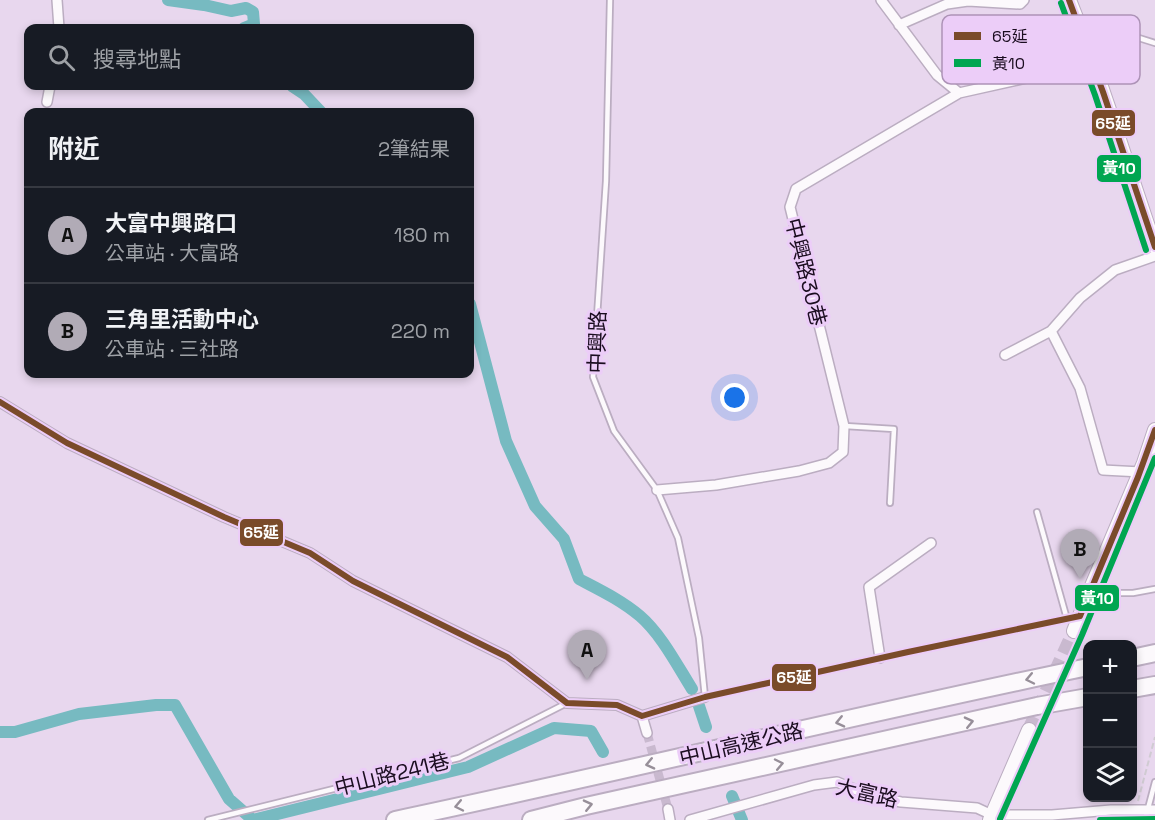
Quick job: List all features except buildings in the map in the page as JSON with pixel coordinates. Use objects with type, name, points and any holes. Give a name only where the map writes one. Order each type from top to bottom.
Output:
[{"type":"highway","points":[[1137,657],[1155,653]]},
{"type":"highway","name":"中山高速公路","points":[[395,820],[1083,668]]},
{"type":"highway","points":[[1137,688],[1155,685]]},
{"type":"highway","name":"中山高速公路","points":[[531,820],[608,801],[1083,698]]},
{"type":"street","points":[[57,0],[59,24]]},
{"type":"street","points":[[881,0],[942,79]]},
{"type":"street","points":[[899,25],[947,4],[968,1],[1020,4],[1024,0]]},
{"type":"street","points":[[1069,0],[1075,15]]},
{"type":"street","points":[[948,84],[959,93]]},
{"type":"street","name":"中興路30巷","points":[[657,490],[716,485],[799,471],[829,463],[843,452],[844,426],[790,207],[796,189],[959,93],[999,84]]},
{"type":"street","points":[[1100,84],[1155,247]]},
{"type":"street","points":[[47,102],[49,90]]},
{"type":"street","points":[[1005,355],[1051,331],[1080,298],[1115,270],[1155,256]]},
{"type":"street","points":[[1051,331],[1080,388],[1103,470],[1141,472]]},
{"type":"street","points":[[0,402],[68,443],[224,517],[310,553],[353,581],[507,657],[567,703],[617,705],[642,716],[705,697]]},
{"type":"street","points":[[1073,622],[1089,593],[1141,472],[1155,430]]},
{"type":"street","points":[[880,658],[869,587],[931,543]]},
{"type":"street","points":[[642,716],[647,733]]},
{"type":"street","points":[[991,818],[1029,730]]},
{"type":"street","name":"大富路","points":[[690,820],[814,785],[837,782],[871,796],[902,802],[977,808],[991,818],[1111,810],[1149,814]]},
{"type":"street","points":[[668,809],[670,820]]},
{"type":"lane","name":"中興路","points":[[610,0],[606,181],[593,377],[614,431],[657,490],[678,538],[699,638],[705,697]]},
{"type":"lane","points":[[1140,38],[1155,43]]},
{"type":"lane","points":[[844,426],[894,429],[890,503]]},
{"type":"lane","points":[[705,697],[880,658],[1073,622],[1037,512]]},
{"type":"lane","points":[[1089,593],[1133,593],[1155,589]]},
{"type":"lane","name":"中山路241巷","points":[[208,820],[459,758],[567,703]]},
{"type":"lane","points":[[1149,814],[1155,782]]},
{"type":"path","points":[[1135,811],[1155,737]]},
{"type":"waterway","points":[[168,0],[231,11],[246,8],[253,12],[254,24]]},
{"type":"waterway","points":[[298,90],[317,108]]},
{"type":"waterway","points":[[474,319],[506,441],[535,506],[564,539],[579,579],[625,605],[648,623],[692,689]]},
{"type":"waterway","points":[[0,732],[15,732],[79,714],[175,705],[229,799],[253,820],[468,767],[554,728],[591,731],[603,752]]},
{"type":"waterway","points":[[699,706],[706,727]]},
{"type":"waterway","points":[[732,796],[742,820]]},
{"type":"tunnel","points":[[1029,730],[1074,631]]},
{"type":"tunnel","points":[[647,733],[668,809]]},
{"type":"transit line","name":"65延","points":[[1069,0],[1075,15]]},
{"type":"transit line","name":"黃10","points":[[1061,3],[1065,15]]},
{"type":"transit line","name":"黃10","points":[[1091,84],[1146,250]]},
{"type":"transit line","name":"65延","points":[[1100,84],[1155,247]]},
{"type":"transit line","name":"65延","points":[[0,402],[67,443],[224,517],[310,553],[353,581],[507,657],[567,703],[617,705],[642,716],[705,697],[1080,616]]},
{"type":"transit line","name":"65延","points":[[1080,616],[1138,477],[1155,430]]},
{"type":"transit line","name":"黃10","points":[[1000,819],[1082,635],[1155,458]]},
{"type":"transit line","name":"黃10","points":[[1100,820],[1155,819]]},
{"type":"place","name":"三角里活動中心","points":[[1080,579]]},
{"type":"place","name":"大富中興路口","points":[[587,680]]}]
